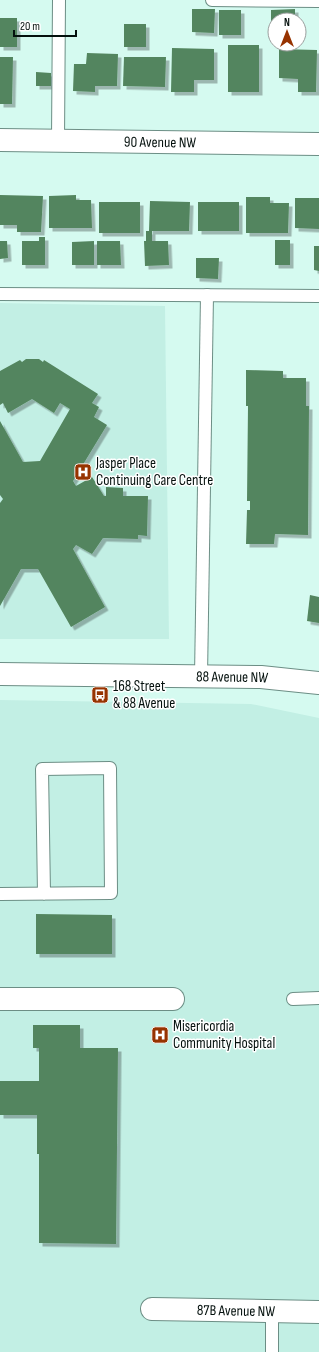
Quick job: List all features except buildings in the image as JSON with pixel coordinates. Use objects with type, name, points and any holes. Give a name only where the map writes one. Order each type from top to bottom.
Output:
[{"type":"street","name":"90 Avenue NW","points":[[0,140],[319,144]]},
{"type":"street","name":"88 Avenue NW","points":[[0,674],[261,677],[319,683]]},
{"type":"street","points":[[0,999],[173,999]]},
{"type":"street","name":"87B Avenue NW","points":[[152,1309],[319,1312]]},
{"type":"lane","points":[[58,140],[59,0]]},
{"type":"lane","points":[[212,0],[319,1]]},
{"type":"lane","points":[[0,294],[319,296]]},
{"type":"lane","points":[[201,677],[207,295]]},
{"type":"lane","points":[[0,894],[44,894],[111,893],[110,768],[42,769],[44,894]]},
{"type":"lane","points":[[293,999],[319,998]]},
{"type":"lane","points":[[272,1312],[272,1352]]},
{"type":"shaded area","name":"Jasper Place Continuing Care Centre","points":[[0,303],[165,306],[169,639],[0,639]]},
{"type":"shaded area","name":"Misericordia Community Hospital","points":[[0,700],[251,704],[319,718],[319,1352],[0,1352]]},
{"type":"place","name":"Jasper Place Continuing Care Centre","points":[[83,472]]},
{"type":"place","name":"168 Street & 88 Avenue","points":[[100,695]]},
{"type":"place","name":"Misericordia Community Hospital","points":[[160,1035]]}]
